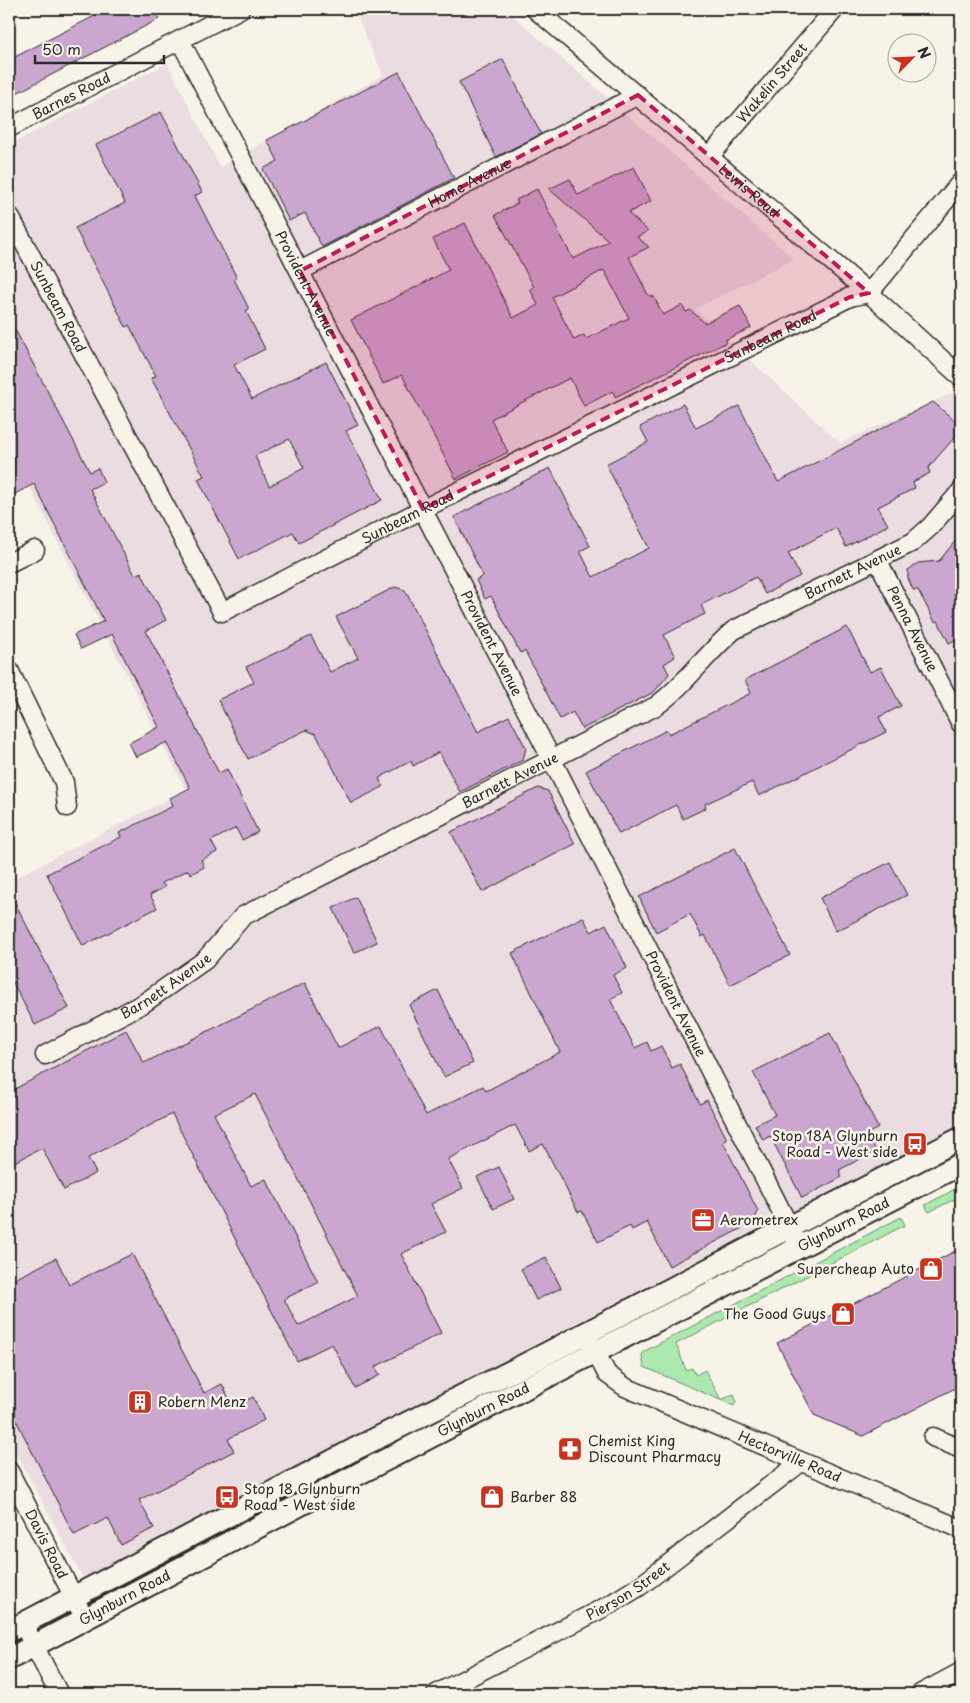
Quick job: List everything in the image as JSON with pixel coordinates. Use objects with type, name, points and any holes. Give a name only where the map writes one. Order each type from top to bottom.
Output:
[{"type":"main road","name":"Glynburn Road","points":[[16,1628],[353,1450],[586,1333],[961,1138]]},
{"type":"main road","name":"Glynburn Road","points":[[9,1659],[364,1471],[961,1164]]},
{"type":"street","name":"Barnes Road","points":[[9,128],[240,9]]},
{"type":"street","name":"Lewis Road","points":[[535,9],[869,293],[961,377]]},
{"type":"street","name":"Wakelin Street","points":[[710,156],[834,9]]},
{"type":"street","name":"Provident Avenue","points":[[180,40],[552,760],[800,1248]]},
{"type":"street","name":"Home Avenue","points":[[300,271],[638,95]]},
{"type":"street","points":[[869,293],[961,182]]},
{"type":"street","name":"Sunbeam Road","points":[[9,215],[222,612],[423,509],[850,297],[869,293]]},
{"type":"street","name":"Barnett Avenue","points":[[45,1054],[152,998],[205,960],[243,916],[656,706],[670,696],[712,649],[734,630],[914,542],[930,527],[961,491]]},
{"type":"street","points":[[9,563],[34,550]]},
{"type":"street","name":"Penna Avenue","points":[[878,561],[961,724]]},
{"type":"street","points":[[9,670],[64,782],[67,807]]},
{"type":"street","name":"Hectorville Road","points":[[586,1333],[608,1374],[625,1387],[961,1529]]},
{"type":"street","points":[[933,1437],[961,1449]]},
{"type":"street","name":"Pierson Street","points":[[436,1694],[611,1604],[640,1586],[801,1462]]},
{"type":"street","name":"Davis Road","points":[[9,1471],[85,1619]]},
{"type":"street","points":[[16,1628],[34,1646],[59,1694]]},
{"type":"street","points":[[920,1694],[961,1672]]},
{"type":"highlighted area","points":[[638,95],[869,293],[850,297],[423,509],[300,271]]},
{"type":"shaded area","points":[[354,9],[505,9],[794,259],[695,309],[840,443],[957,391],[961,395],[961,1124],[83,1578],[9,1439],[9,881],[186,790],[9,447],[9,145],[167,63],[220,167],[383,75]]},
{"type":"green space","points":[[961,1186],[961,1196],[929,1212],[925,1205]]},
{"type":"green space","points":[[901,1217],[905,1225],[676,1344],[686,1370],[692,1368],[696,1375],[705,1370],[721,1400],[734,1394],[736,1402],[734,1406],[644,1367],[643,1352]]},
{"type":"building","points":[[108,9],[154,9],[159,19],[9,97],[9,60]]},
{"type":"building","points":[[503,59],[541,134],[496,157],[459,82]]},
{"type":"building","points":[[399,72],[454,178],[322,247],[305,213],[289,221],[263,169],[278,161],[267,140]]},
{"type":"building","points":[[161,112],[202,192],[195,196],[237,278],[234,279],[249,309],[246,311],[265,349],[234,365],[252,399],[326,362],[358,425],[346,431],[382,500],[299,543],[293,532],[239,559],[198,479],[204,476],[151,378],[156,376],[129,325],[126,327],[75,228],[125,203],[96,145]],"holes":[[[289,439],[304,468],[269,486],[255,456]]]},
{"type":"building","points":[[634,167],[651,201],[628,213],[648,231],[637,237],[649,247],[629,257],[648,295],[654,297],[663,315],[682,305],[686,312],[690,310],[705,323],[740,306],[751,328],[725,340],[727,342],[615,397],[613,391],[584,406],[570,378],[525,401],[491,419],[508,452],[456,479],[402,375],[383,384],[351,320],[449,270],[433,239],[465,223],[513,318],[538,305],[530,289],[534,287],[495,215],[518,203],[516,200],[537,189],[573,259],[609,241],[549,189],[570,179],[578,195]],"holes":[[[604,270],[629,318],[586,339],[584,335],[574,340],[552,297]]]},
{"type":"building","points":[[9,318],[90,472],[98,468],[104,482],[90,489],[135,575],[141,572],[166,620],[146,631],[219,773],[227,769],[258,832],[242,840],[236,828],[211,841],[217,852],[201,860],[204,867],[191,874],[188,870],[162,883],[165,887],[150,895],[157,908],[83,946],[47,874],[121,837],[119,833],[173,806],[170,798],[190,788],[167,742],[136,757],[129,743],[159,727],[112,634],[81,649],[74,635],[104,621],[34,484],[9,497]]},
{"type":"building","points":[[933,402],[961,426],[961,430],[928,468],[930,473],[913,482],[915,488],[878,507],[888,525],[846,547],[836,528],[788,553],[800,576],[765,594],[756,577],[701,605],[705,614],[664,635],[675,657],[664,664],[669,674],[654,692],[582,729],[573,712],[560,719],[525,651],[520,653],[491,596],[485,599],[476,580],[483,576],[454,517],[550,468],[590,546],[580,551],[593,577],[649,548],[606,464],[648,442],[640,427],[683,404],[696,428],[739,406],[778,482]]},
{"type":"building","points":[[961,534],[961,637],[949,643],[938,621],[935,622],[918,590],[913,590],[908,578],[908,570],[918,563],[939,561]]},
{"type":"building","points":[[395,587],[405,590],[478,732],[509,716],[526,748],[523,760],[460,792],[439,752],[413,766],[411,761],[379,778],[383,787],[351,803],[316,734],[306,730],[248,759],[218,700],[254,682],[246,667],[311,636],[330,672],[358,658],[336,617]]},
{"type":"building","points":[[847,627],[870,672],[881,667],[901,706],[879,717],[886,732],[759,796],[752,782],[705,804],[706,808],[683,819],[676,805],[619,834],[586,771],[667,730],[669,734],[751,693],[745,680]]},
{"type":"building","points":[[538,788],[548,791],[575,844],[482,892],[451,832]]},
{"type":"building","points":[[735,848],[790,955],[730,985],[705,935],[702,937],[690,914],[656,932],[639,897]]},
{"type":"building","points":[[890,862],[907,895],[836,931],[820,898]]},
{"type":"building","points":[[9,891],[69,1008],[35,1025],[9,975]]},
{"type":"building","points":[[356,897],[377,942],[354,953],[333,908]]},
{"type":"building","points":[[583,917],[591,932],[606,924],[627,968],[613,975],[622,993],[610,999],[635,1048],[647,1042],[651,1051],[661,1046],[672,1068],[680,1064],[700,1104],[707,1100],[727,1139],[723,1142],[758,1211],[754,1222],[669,1266],[647,1222],[632,1230],[630,1226],[598,1242],[582,1211],[578,1212],[543,1144],[529,1151],[515,1125],[448,1159],[463,1188],[431,1204],[446,1232],[401,1254],[441,1333],[375,1367],[380,1375],[355,1388],[332,1344],[297,1361],[172,1114],[88,1158],[96,1173],[64,1190],[42,1148],[9,1165],[9,1092],[126,1030],[144,1063],[305,983],[338,1048],[381,1026],[426,1115],[483,1086],[486,1091],[560,1052],[512,953]],"holes":[[[255,1094],[358,1296],[298,1326],[284,1299],[318,1282],[266,1179],[251,1186],[214,1114]]]},
{"type":"building","points":[[438,990],[473,1063],[444,1077],[409,1005]]},
{"type":"building","points":[[830,1033],[878,1128],[867,1134],[876,1151],[839,1170],[842,1177],[802,1198],[770,1136],[763,1140],[755,1125],[775,1115],[753,1072]]},
{"type":"building","points":[[499,1167],[514,1199],[493,1209],[477,1177]]},
{"type":"building","points":[[961,1248],[961,1385],[863,1436],[814,1415],[777,1343]]},
{"type":"building","name":"Robern Menz","points":[[132,1254],[204,1393],[222,1384],[233,1407],[253,1397],[264,1420],[228,1439],[234,1451],[139,1500],[154,1528],[121,1545],[108,1518],[74,1535],[9,1406],[9,1282],[56,1258],[69,1285]]},
{"type":"building","points":[[546,1257],[561,1288],[536,1300],[521,1269]]},
{"type":"place","name":"Stop 18A Glynburn Road - West side","points":[[915,1144]]},
{"type":"place","name":"Aerometrex","points":[[703,1220]]},
{"type":"place","name":"Supercheap Auto","points":[[931,1269]]},
{"type":"place","name":"The Good Guys","points":[[843,1314]]},
{"type":"place","name":"Robern Menz","points":[[140,1402]]},
{"type":"place","name":"Chemist King Discount Pharmacy","points":[[570,1449]]},
{"type":"place","name":"Stop 18 Glynburn Road - West side","points":[[227,1497]]},
{"type":"place","name":"Barber 88","points":[[492,1497]]}]
